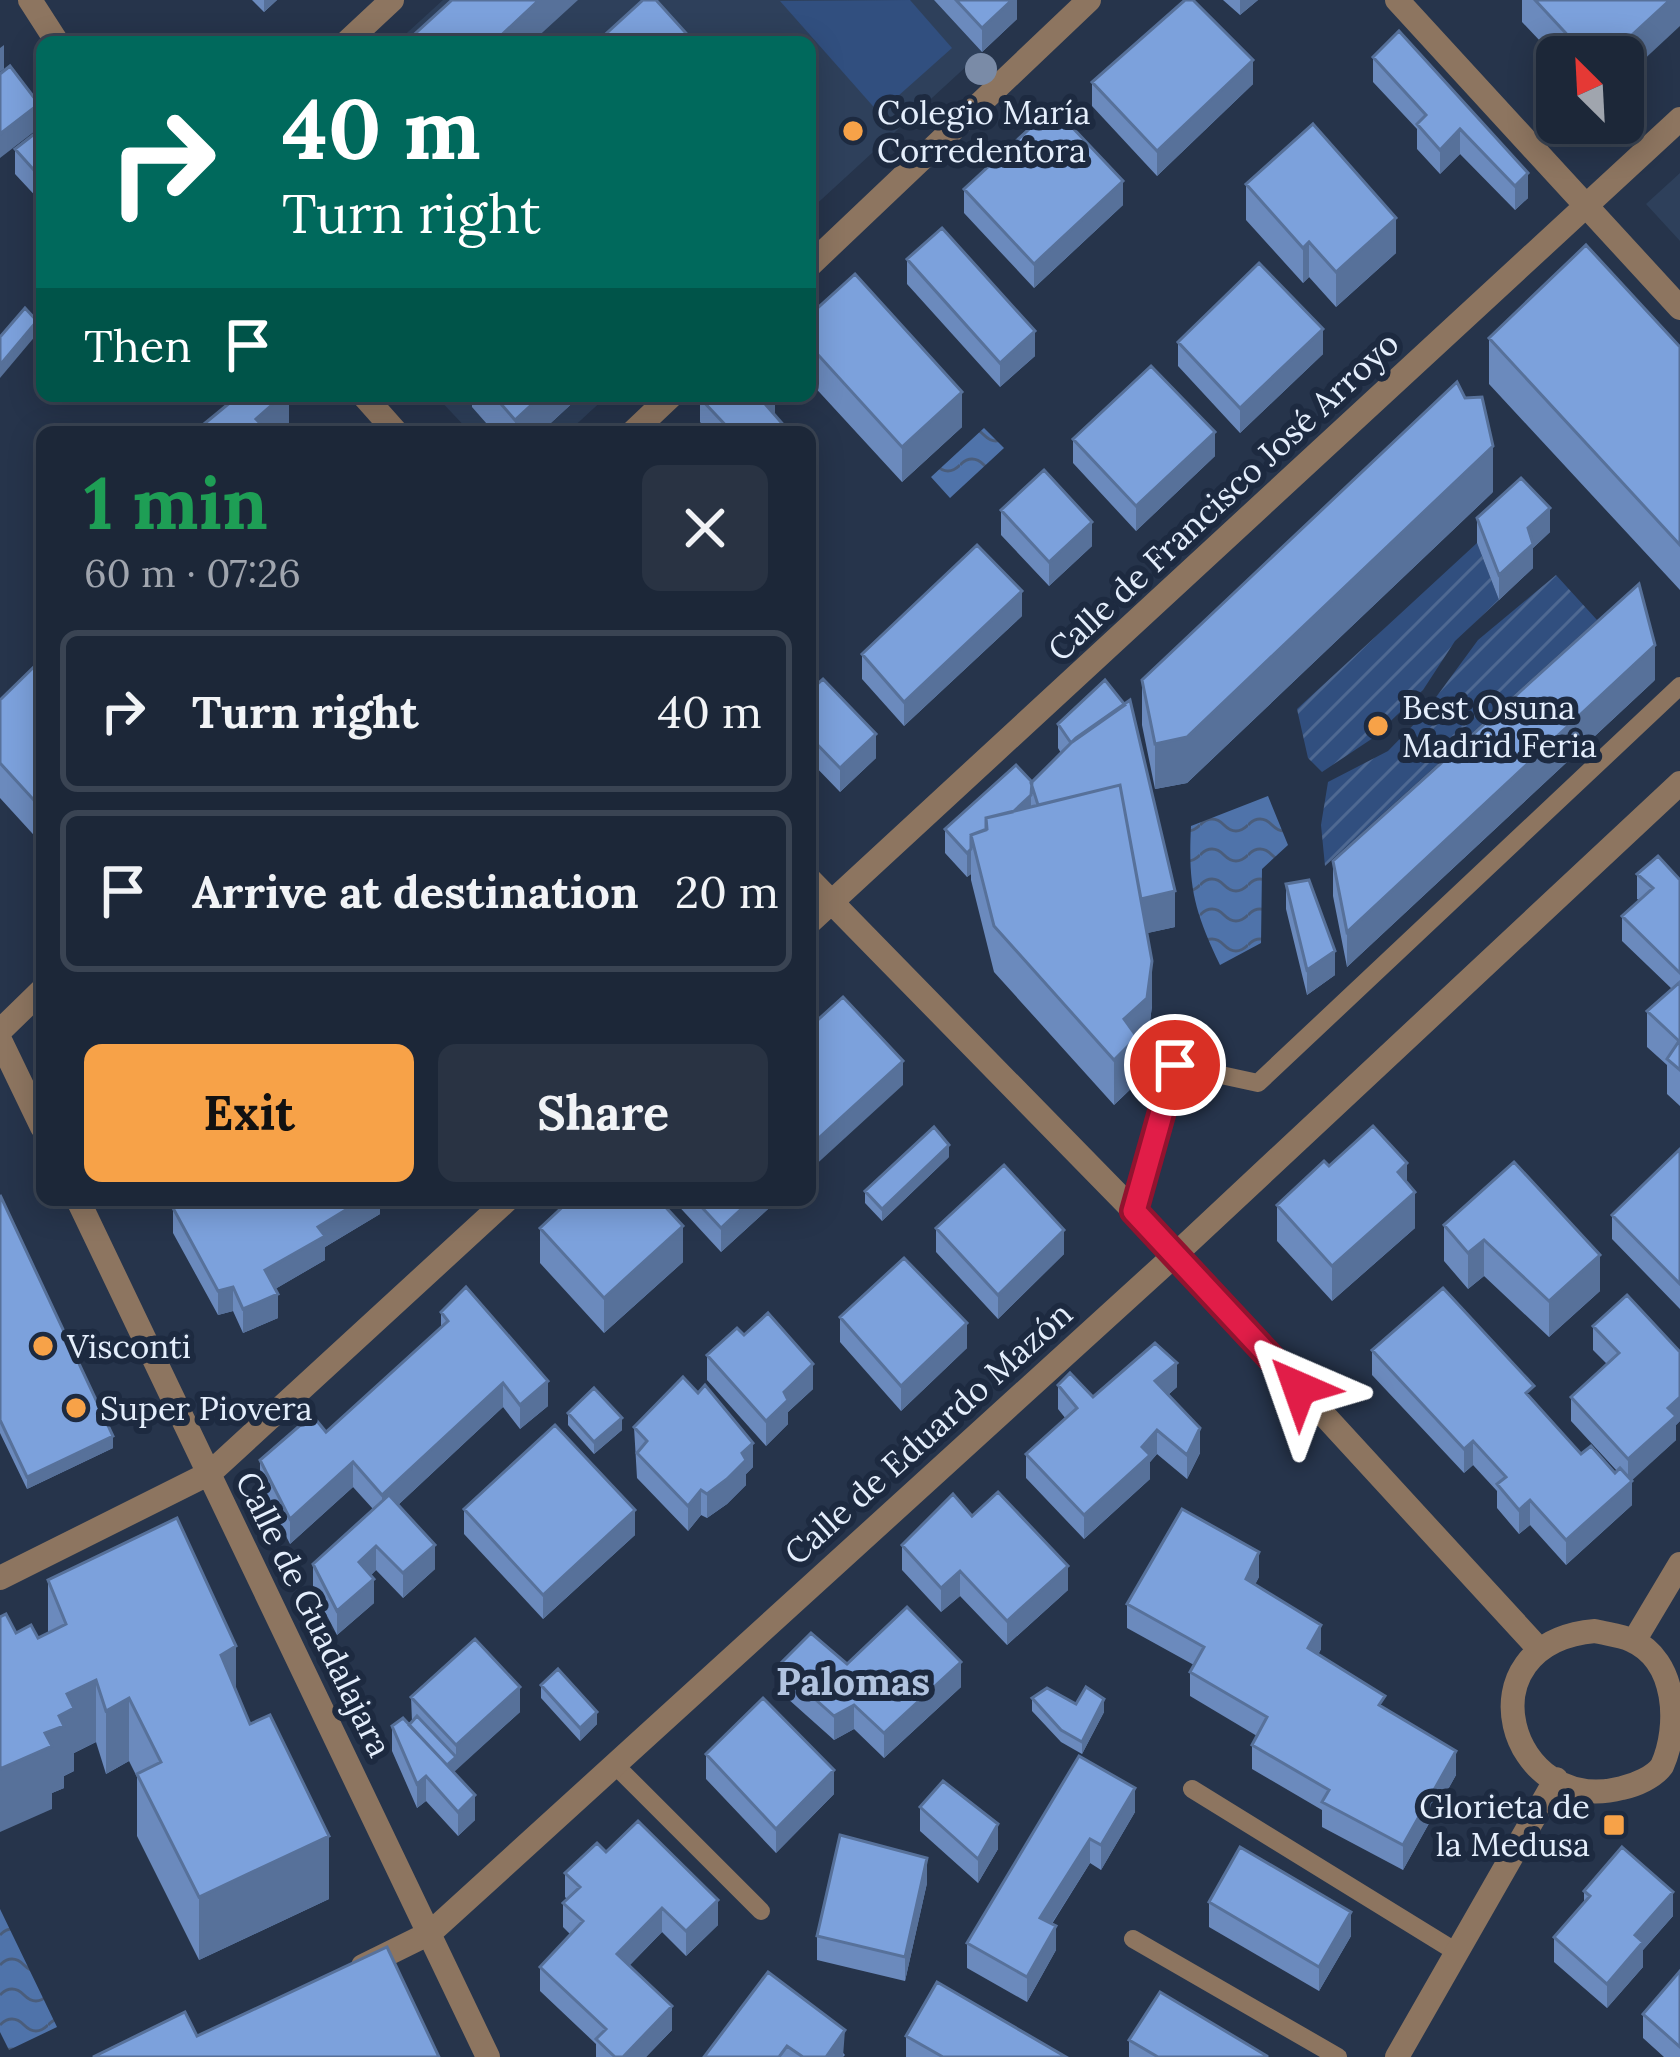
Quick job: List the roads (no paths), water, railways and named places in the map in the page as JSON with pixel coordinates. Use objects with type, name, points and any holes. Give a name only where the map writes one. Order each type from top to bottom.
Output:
[{"type":"street","points":[[30,0],[53,36]]},
{"type":"street","points":[[353,36],[392,0]]},
{"type":"street","points":[[816,259],[1089,0]]},
{"type":"street","points":[[1396,0],[1680,308]]},
{"type":"street","name":"Calle de Francisco José Arroyo","points":[[816,917],[1680,119]]},
{"type":"street","points":[[370,402],[392,426]]},
{"type":"street","points":[[639,426],[665,402]]},
{"type":"street","name":"Calle de Eduardo Mazón","points":[[334,1979],[430,1933],[1175,1254],[1680,783]]},
{"type":"street","points":[[816,887],[1175,1254],[1540,1649]]},
{"type":"street","points":[[36,996],[0,1035],[36,1114]]},
{"type":"street","name":"Calle de Guadalajara","points":[[81,1206],[488,2057]]},
{"type":"street","points":[[0,1578],[210,1473],[500,1206]]},
{"type":"street","points":[[1634,1641],[1680,1564]]},
{"type":"street","points":[[1595,1631],[1634,1641],[1666,1672],[1676,1695],[1680,1720],[1671,1774],[1628,1787],[1581,1791],[1556,1779],[1521,1749],[1511,1722],[1512,1696],[1520,1672],[1540,1649],[1565,1634],[1595,1631]]},
{"type":"street","points":[[1397,2057],[1556,1779]]},
{"type":"lane","points":[[1134,1211],[1175,1065],[1258,1083],[1680,686]]},
{"type":"lane","points":[[614,1764],[761,1911]]},
{"type":"lane","points":[[1192,1789],[1458,1953]]},
{"type":"lane","points":[[1133,1939],[1338,2057]]},
{"type":"water","points":[[984,428],[1004,448],[950,498],[931,477]]},
{"type":"water","points":[[1268,796],[1288,845],[1262,869],[1261,943],[1220,965],[1195,898],[1191,826]]},
{"type":"water","points":[[0,1909],[57,2027],[9,2050],[0,2032]]},
{"type":"place","name":"Colegio María Corredentora","points":[[853,131]]},
{"type":"place","name":"Best Osuna Madrid Feria","points":[[1378,726]]},
{"type":"place","name":"Visconti","points":[[43,1346]]},
{"type":"place","name":"Super Piovera","points":[[76,1408]]},
{"type":"place","name":"Glorieta de la Medusa","points":[[1614,1825]]},
{"type":"district","name":"Palomas","points":[[853,1681]]}]
